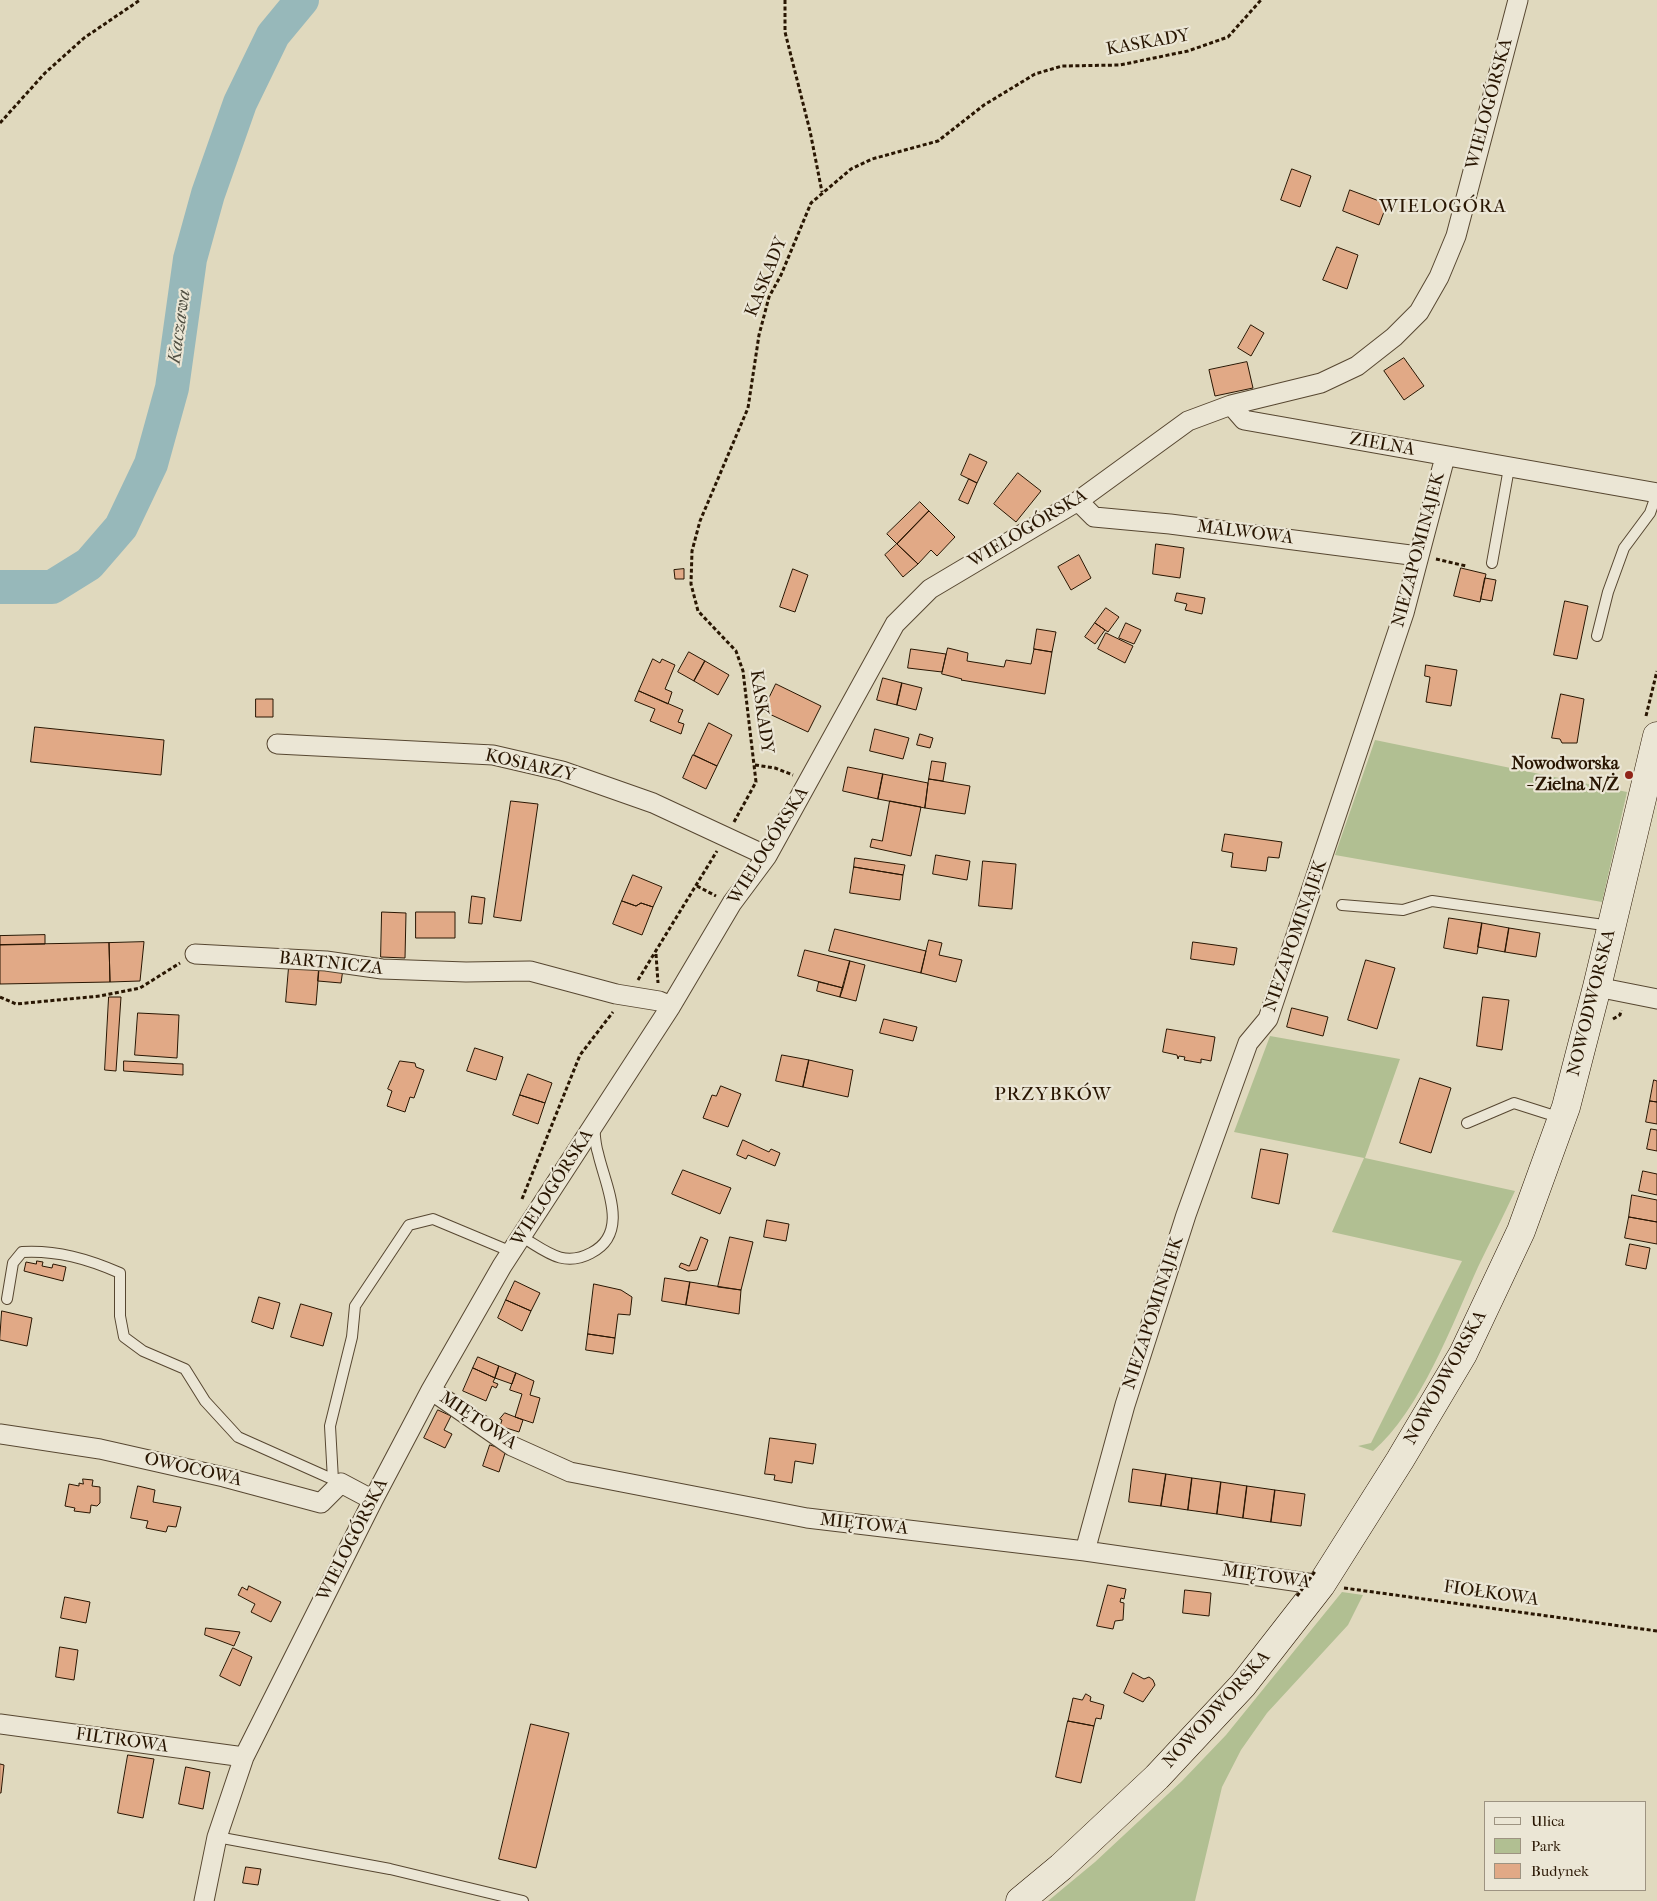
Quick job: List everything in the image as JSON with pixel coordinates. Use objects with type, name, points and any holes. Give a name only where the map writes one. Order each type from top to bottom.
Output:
[{"type":"street","name":"WIELOGÓRSKA","points":[[204,1901],[217,1837],[244,1758],[373,1500],[431,1390],[517,1244],[594,1125],[665,1003],[767,856],[895,624],[930,589],[1078,501],[1160,439],[1188,421],[1231,405],[1321,383],[1357,366],[1394,337],[1418,312],[1439,277],[1456,236],[1518,0]]},
{"type":"street","name":"ZIELNA","points":[[1231,405],[1244,420],[1657,493]]},
{"type":"street","name":"NIEZAPOMINAJEK","points":[[1085,1551],[1124,1405],[1186,1215],[1248,1043],[1268,1019],[1404,613],[1445,457]]},
{"type":"street","name":"MALWOWA","points":[[1078,501],[1094,517],[1180,525],[1418,556]]},
{"type":"street","name":"NOWODWORSKA","points":[[1020,1901],[1061,1867],[1157,1777],[1243,1685],[1329,1577],[1463,1354],[1521,1231],[1562,1118],[1612,926],[1651,731]]},
{"type":"street","name":"KOSIARZY","points":[[278,744],[494,754],[562,771],[653,802],[767,856]]},
{"type":"street","name":"BARTNICZA","points":[[196,954],[326,961],[382,969],[466,972],[530,971],[665,1003]]},
{"type":"street","points":[[1597,988],[1657,999]]},
{"type":"street","name":"MIĘTOWA","points":[[431,1390],[512,1446],[570,1472],[807,1518],[1085,1551],[1329,1577]]},
{"type":"street","name":"OWOCOWA","points":[[0,1434],[100,1449],[224,1477],[321,1503],[337,1482]]},
{"type":"street","points":[[337,1482],[373,1500]]},
{"type":"street","name":"FILTROWA","points":[[0,1724],[244,1758]]},
{"type":"lane","points":[[1492,563],[1509,468]]},
{"type":"lane","points":[[1597,636],[1608,592],[1624,548],[1650,513],[1657,493]]},
{"type":"lane","points":[[1342,905],[1403,910],[1432,901],[1612,926]]},
{"type":"lane","points":[[1467,1123],[1514,1103],[1562,1118]]},
{"type":"lane","points":[[337,1482],[330,1426],[352,1337],[355,1306],[409,1225],[433,1219],[517,1244],[557,1259],[581,1259],[601,1249],[612,1233],[612,1206],[607,1179],[598,1153],[594,1125]]},
{"type":"lane","points":[[7,1299],[13,1263],[22,1252],[45,1250],[89,1259],[120,1273],[120,1316],[124,1337],[143,1351],[185,1369],[205,1401],[238,1437],[337,1482]]},
{"type":"lane","points":[[217,1837],[390,1869],[523,1901]]},
{"type":"path","points":[[0,123],[45,73],[71,50],[140,0]]},
{"type":"path","points":[[785,0],[785,32],[810,131],[822,192]]},
{"type":"path","name":"KASKADY","points":[[518,1208],[580,1055],[602,1024],[629,995],[726,836],[756,782],[743,672],[736,652],[698,611],[691,584],[692,551],[700,521],[748,408],[759,335],[769,297],[781,275],[811,203],[851,169],[872,159],[938,141],[984,105],[1035,74],[1062,66],[1120,65],[1188,51],[1228,37],[1261,0]]},
{"type":"path","points":[[1418,556],[1466,566]]},
{"type":"path","points":[[1651,731],[1657,671]]},
{"type":"path","points":[[755,765],[775,768],[809,782]]},
{"type":"path","points":[[656,952],[665,1003]]},
{"type":"path","points":[[0,997],[16,1004],[100,996],[140,988],[196,954]]},
{"type":"path","points":[[1604,1024],[1620,1014],[1624,993]]},
{"type":"path","points":[[1297,1596],[1329,1577]]},
{"type":"path","name":"FIOŁKOWA","points":[[1329,1577],[1657,1631]]},
{"type":"green space","points":[[1375,740],[1627,792],[1602,902],[1335,855]]},
{"type":"green space","points":[[1270,1036],[1400,1059],[1365,1158],[1515,1191],[1434,1365],[1406,1413],[1390,1434],[1373,1451],[1358,1446],[1371,1443],[1462,1261],[1332,1232],[1364,1158],[1234,1132]]},
{"type":"green space","points":[[1342,1592],[1363,1595],[1348,1625],[1267,1713],[1241,1750],[1222,1787],[1195,1901],[1048,1901],[1095,1862],[1182,1781],[1226,1735]]},
{"type":"building","points":[[1292,169],[1311,176],[1300,207],[1281,200]]},
{"type":"building","points":[[1350,190],[1387,204],[1379,225],[1343,211]]},
{"type":"building","points":[[1337,247],[1358,255],[1347,289],[1323,280]]},
{"type":"building","points":[[1251,325],[1264,333],[1251,356],[1238,348]]},
{"type":"building","points":[[1404,358],[1424,386],[1404,400],[1384,371]]},
{"type":"building","points":[[1247,362],[1253,388],[1215,396],[1209,370]]},
{"type":"building","points":[[970,454],[987,462],[977,483],[961,475]]},
{"type":"building","points":[[1018,473],[1041,491],[1016,522],[994,504]]},
{"type":"building","points":[[969,479],[977,483],[968,504],[959,500]]},
{"type":"building","points":[[920,502],[929,511],[897,544],[887,534]]},
{"type":"building","points":[[929,511],[955,537],[937,556],[931,550],[918,564],[897,544]]},
{"type":"building","points":[[897,544],[918,564],[903,577],[885,555]]},
{"type":"building","points":[[1156,544],[1184,548],[1180,578],[1153,574]]},
{"type":"building","points":[[1079,555],[1091,578],[1071,590],[1058,567]]},
{"type":"building","points":[[1461,568],[1486,574],[1480,602],[1454,596]]},
{"type":"building","points":[[684,569],[684,579],[675,579],[674,570]]},
{"type":"building","points":[[793,569],[808,575],[795,612],[780,607]]},
{"type":"building","points":[[1485,578],[1496,580],[1492,601],[1481,599]]},
{"type":"building","points":[[1177,593],[1205,598],[1202,614],[1185,610],[1187,604],[1175,601]]},
{"type":"building","points":[[1565,601],[1588,606],[1577,659],[1554,655]]},
{"type":"building","points":[[1106,608],[1119,617],[1108,632],[1095,623]]},
{"type":"building","points":[[1095,623],[1105,630],[1095,644],[1085,637]]},
{"type":"building","points":[[1126,623],[1141,630],[1134,644],[1119,638]]},
{"type":"building","points":[[1037,629],[1056,632],[1052,652],[1034,649]]},
{"type":"building","points":[[1106,633],[1133,646],[1125,663],[1098,649]]},
{"type":"building","points":[[948,648],[968,653],[967,661],[1004,667],[1006,660],[1031,664],[1034,649],[1052,652],[1045,694],[961,680],[942,674]]},
{"type":"building","points":[[911,649],[946,654],[942,672],[908,668]]},
{"type":"building","points":[[689,652],[705,661],[694,681],[678,672]]},
{"type":"building","points":[[653,659],[660,663],[662,659],[675,665],[665,689],[672,692],[668,704],[639,691]]},
{"type":"building","points":[[705,661],[729,675],[718,695],[694,681]]},
{"type":"building","points":[[1426,665],[1457,670],[1451,706],[1426,702],[1430,677],[1425,676]]},
{"type":"building","points":[[883,678],[902,683],[897,705],[877,700]]},
{"type":"building","points":[[902,683],[922,688],[916,710],[897,705]]},
{"type":"building","points":[[776,684],[821,706],[808,732],[763,711]]},
{"type":"building","points":[[639,691],[683,710],[678,722],[684,724],[681,734],[650,721],[655,709],[635,701]]},
{"type":"building","points":[[1561,694],[1584,699],[1577,743],[1562,743],[1560,739],[1552,738]]},
{"type":"building","points":[[256,699],[273,699],[273,717],[256,717]]},
{"type":"building","points":[[709,723],[732,735],[717,766],[694,755]]},
{"type":"building","points":[[35,727],[164,740],[161,775],[31,762]]},
{"type":"building","points":[[875,729],[909,738],[903,759],[870,751]]},
{"type":"building","points":[[920,734],[933,738],[930,748],[917,745]]},
{"type":"building","points":[[693,755],[717,766],[706,789],[683,778]]},
{"type":"building","points":[[932,761],[946,763],[943,781],[929,779]]},
{"type":"building","points":[[848,767],[883,774],[878,799],[843,791]]},
{"type":"building","points":[[883,774],[928,783],[925,808],[878,799]]},
{"type":"building","points":[[929,779],[970,786],[965,814],[925,808]]},
{"type":"building","points":[[511,801],[538,804],[521,921],[494,917]]},
{"type":"building","points":[[890,801],[921,807],[911,856],[870,847],[872,839],[882,841]]},
{"type":"building","points":[[1225,834],[1282,842],[1279,858],[1268,857],[1266,871],[1231,867],[1233,853],[1222,851]]},
{"type":"building","points":[[936,855],[970,861],[967,880],[933,874]]},
{"type":"building","points":[[855,858],[905,865],[903,875],[854,867]]},
{"type":"building","points":[[983,861],[1016,864],[1012,909],[979,906]]},
{"type":"building","points":[[854,867],[903,875],[900,900],[850,893]]},
{"type":"building","points":[[633,875],[662,887],[653,907],[641,903],[636,906],[622,901]]},
{"type":"building","points":[[472,896],[485,898],[482,924],[469,923]]},
{"type":"building","points":[[622,901],[636,906],[641,903],[653,907],[642,935],[613,924]]},
{"type":"building","points":[[382,912],[406,913],[405,958],[381,957]]},
{"type":"building","points":[[416,912],[455,912],[455,938],[416,938]]},
{"type":"building","points":[[1449,918],[1482,923],[1477,954],[1444,948]]},
{"type":"building","points":[[1482,923],[1509,928],[1505,952],[1478,947]]},
{"type":"building","points":[[1509,928],[1540,933],[1536,957],[1505,952]]},
{"type":"building","points":[[835,929],[926,951],[921,973],[829,951]]},
{"type":"building","points":[[45,935],[45,944],[0,945],[0,936]]},
{"type":"building","points":[[929,940],[942,943],[939,955],[962,960],[956,982],[921,973]]},
{"type":"building","points":[[144,942],[140,981],[110,982],[109,943]]},
{"type":"building","points":[[1193,942],[1237,948],[1234,965],[1191,959]]},
{"type":"building","points":[[109,943],[110,982],[0,984],[0,945]]},
{"type":"building","points":[[805,950],[850,961],[843,988],[798,976]]},
{"type":"building","points":[[1366,960],[1395,968],[1377,1029],[1348,1020]]},
{"type":"building","points":[[850,961],[865,965],[856,1001],[840,997]]},
{"type":"building","points":[[289,967],[319,969],[316,1005],[286,1002]]},
{"type":"building","points":[[319,969],[343,969],[341,983],[318,981]]},
{"type":"building","points":[[819,982],[843,988],[840,997],[817,991]]},
{"type":"building","points":[[109,997],[121,997],[116,1071],[105,1070]]},
{"type":"building","points":[[1483,997],[1509,1000],[1502,1050],[1477,1046]]},
{"type":"building","points":[[1292,1008],[1328,1017],[1323,1036],[1287,1027]]},
{"type":"building","points":[[138,1013],[179,1015],[177,1058],[135,1055]]},
{"type":"building","points":[[884,1019],[917,1027],[913,1041],[880,1033]]},
{"type":"building","points":[[1167,1029],[1215,1037],[1211,1061],[1201,1059],[1201,1063],[1184,1060],[1185,1057],[1179,1056],[1178,1059],[1177,1055],[1163,1052]]},
{"type":"building","points":[[475,1048],[503,1057],[496,1080],[467,1071]]},
{"type":"building","points":[[782,1055],[809,1060],[803,1087],[776,1081]]},
{"type":"building","points":[[809,1060],[853,1070],[848,1097],[803,1087]]},
{"type":"building","points":[[124,1061],[183,1064],[183,1075],[124,1071]]},
{"type":"building","points":[[400,1061],[415,1063],[416,1067],[424,1070],[414,1098],[410,1097],[405,1112],[387,1106],[392,1091],[388,1089]]},
{"type":"building","points":[[528,1074],[552,1083],[545,1103],[520,1095]]},
{"type":"building","points":[[1420,1078],[1451,1088],[1431,1153],[1400,1143]]},
{"type":"building","points":[[1654,1080],[1657,1081],[1657,1102],[1650,1101]]},
{"type":"building","points":[[721,1086],[741,1094],[728,1127],[703,1118],[712,1095],[716,1096]]},
{"type":"building","points":[[520,1095],[545,1103],[538,1124],[513,1115]]},
{"type":"building","points":[[1650,1101],[1657,1102],[1657,1124],[1646,1122]]},
{"type":"building","points":[[1651,1129],[1657,1130],[1657,1151],[1647,1149]]},
{"type":"building","points":[[743,1140],[769,1152],[771,1149],[780,1153],[775,1166],[748,1155],[746,1159],[737,1155]]},
{"type":"building","points":[[1261,1149],[1288,1154],[1279,1204],[1252,1198]]},
{"type":"building","points":[[683,1170],[731,1188],[720,1214],[672,1194]]},
{"type":"building","points":[[1643,1171],[1657,1174],[1657,1195],[1639,1191]]},
{"type":"building","points":[[1632,1195],[1657,1200],[1657,1222],[1629,1217]]},
{"type":"building","points":[[1629,1217],[1657,1222],[1657,1244],[1625,1238]]},
{"type":"building","points":[[767,1220],[789,1224],[786,1241],[764,1237]]},
{"type":"building","points":[[701,1237],[708,1240],[697,1270],[688,1271],[679,1267],[681,1263],[689,1266]]},
{"type":"building","points":[[730,1237],[753,1242],[741,1290],[718,1287]]},
{"type":"building","points":[[1630,1244],[1650,1248],[1646,1269],[1626,1265]]},
{"type":"building","points":[[37,1261],[43,1262],[42,1266],[52,1268],[53,1264],[66,1267],[63,1281],[24,1271],[26,1262],[36,1264]]},
{"type":"building","points":[[665,1278],[690,1282],[686,1305],[662,1301]]},
{"type":"building","points":[[515,1281],[540,1293],[531,1311],[506,1300]]},
{"type":"building","points":[[690,1282],[741,1290],[739,1314],[686,1305]]},
{"type":"building","points":[[594,1284],[621,1290],[632,1297],[630,1315],[618,1314],[615,1338],[588,1334]]},
{"type":"building","points":[[259,1297],[280,1303],[273,1329],[252,1322]]},
{"type":"building","points":[[506,1300],[531,1311],[522,1331],[498,1318]]},
{"type":"building","points":[[301,1304],[332,1313],[323,1346],[291,1337]]},
{"type":"building","points":[[2,1311],[32,1318],[27,1346],[0,1340]]},
{"type":"building","points":[[588,1334],[615,1338],[613,1354],[586,1350]]},
{"type":"building","points":[[478,1357],[499,1366],[495,1378],[473,1368]]},
{"type":"building","points":[[499,1366],[516,1373],[512,1384],[495,1378]]},
{"type":"building","points":[[473,1368],[495,1378],[493,1382],[498,1384],[496,1388],[492,1386],[486,1401],[463,1391]]},
{"type":"building","points":[[516,1373],[534,1381],[530,1395],[540,1398],[533,1423],[515,1417],[522,1394],[510,1390]]},
{"type":"building","points":[[438,1410],[451,1416],[444,1430],[452,1434],[445,1448],[424,1438]]},
{"type":"building","points":[[505,1413],[523,1420],[519,1432],[500,1426],[502,1420],[500,1419]]},
{"type":"building","points":[[770,1438],[816,1444],[813,1464],[795,1461],[792,1483],[774,1480],[775,1475],[765,1474]]},
{"type":"building","points":[[490,1445],[506,1450],[499,1472],[483,1466]]},
{"type":"building","points":[[1133,1469],[1166,1474],[1161,1506],[1129,1502]]},
{"type":"building","points":[[1166,1474],[1192,1478],[1188,1510],[1161,1506]]},
{"type":"building","points":[[1192,1478],[1221,1482],[1217,1514],[1188,1510]]},
{"type":"building","points":[[83,1479],[93,1480],[92,1486],[100,1487],[100,1503],[97,1506],[91,1505],[90,1513],[74,1511],[75,1508],[65,1506],[69,1484],[79,1486],[79,1483],[83,1484]]},
{"type":"building","points":[[1221,1482],[1247,1486],[1243,1518],[1217,1514]]},
{"type":"building","points":[[138,1486],[155,1490],[153,1502],[181,1507],[176,1527],[168,1526],[166,1532],[146,1528],[148,1521],[131,1518]]},
{"type":"building","points":[[1247,1486],[1275,1490],[1271,1522],[1243,1518]]},
{"type":"building","points":[[1275,1490],[1305,1494],[1301,1526],[1271,1522]]},
{"type":"building","points":[[1108,1585],[1126,1589],[1124,1599],[1121,1598],[1120,1602],[1124,1603],[1123,1620],[1115,1621],[1113,1629],[1097,1626]]},
{"type":"building","points":[[249,1586],[281,1602],[271,1622],[251,1612],[255,1604],[238,1595],[242,1587],[247,1590]]},
{"type":"building","points":[[1185,1590],[1211,1593],[1209,1616],[1183,1613]]},
{"type":"building","points":[[65,1597],[90,1602],[86,1623],[61,1618]]},
{"type":"building","points":[[206,1628],[240,1632],[234,1646],[205,1635]]},
{"type":"building","points":[[60,1647],[78,1650],[74,1680],[56,1677]]},
{"type":"building","points":[[233,1648],[252,1657],[240,1686],[220,1676]]},
{"type":"building","points":[[1133,1673],[1144,1679],[1149,1677],[1155,1685],[1143,1702],[1124,1693]]},
{"type":"building","points":[[1086,1694],[1091,1697],[1090,1701],[1104,1705],[1101,1719],[1096,1718],[1094,1726],[1068,1721],[1073,1698],[1082,1700]]},
{"type":"building","points":[[1068,1721],[1094,1726],[1081,1783],[1056,1777]]},
{"type":"building","points":[[531,1724],[569,1733],[536,1868],[499,1859]]},
{"type":"building","points":[[128,1755],[154,1759],[143,1818],[118,1813]]},
{"type":"building","points":[[0,1764],[4,1765],[1,1793],[0,1793]]},
{"type":"building","points":[[186,1767],[210,1772],[203,1809],[179,1804]]},
{"type":"building","points":[[246,1867],[261,1869],[258,1885],[243,1883]]},
{"type":"waterway","name":"Kaczawa","points":[[0,587],[52,587],[89,564],[121,527],[151,464],[172,388],[190,259],[208,194],[240,103],[273,35],[302,0]]},
{"type":"place","name":"Nowodworska - Zielna N/Ż","points":[[1629,775]]},
{"type":"district","name":"WIELOGÓRA","points":[[1443,207]]},
{"type":"district","name":"PRZYBKÓW","points":[[1053,1095]]}]
